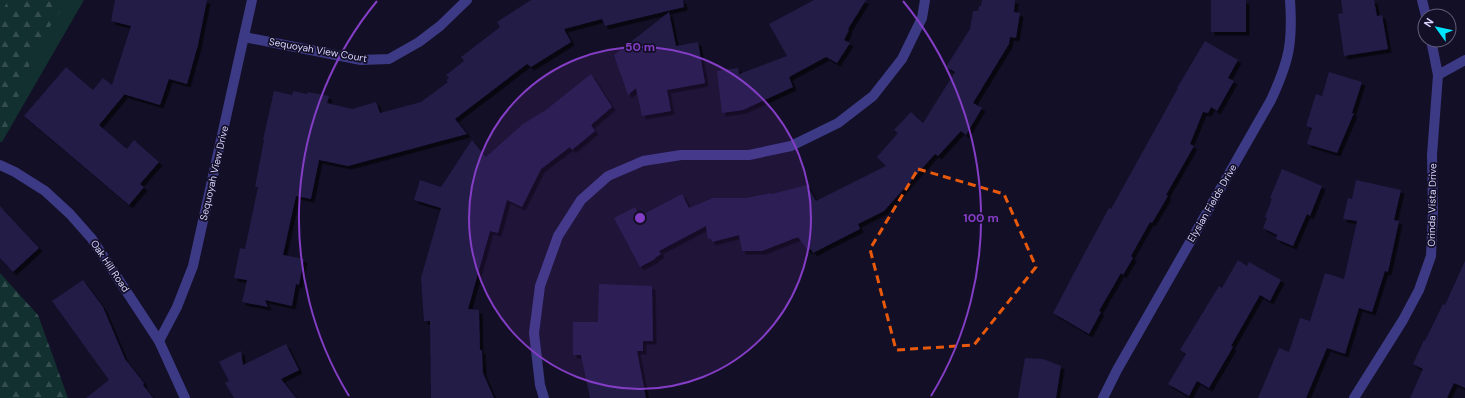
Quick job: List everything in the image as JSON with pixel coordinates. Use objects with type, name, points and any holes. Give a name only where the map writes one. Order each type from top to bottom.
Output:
[{"type":"street","name":"Sequoyah View Drive","points":[[159,341],[177,307],[193,266],[252,0]]},
{"type":"street","name":"Sequoyah View Court","points":[[244,37],[361,60],[389,59],[419,42],[440,26],[467,0]]},
{"type":"street","points":[[544,398],[540,385],[534,333],[540,286],[558,236],[581,200],[608,176],[642,161],[681,155],[749,155],[791,146],[838,123],[873,96],[902,59],[922,18],[925,0]]},
{"type":"street","name":"Elysian Fields Drive","points":[[1103,398],[1117,370],[1267,107],[1283,75],[1290,52],[1292,26],[1290,0]]},
{"type":"street","name":"Orinda Vista Drive","points":[[1354,398],[1403,320],[1419,290],[1431,256],[1433,210],[1432,155],[1438,75],[1433,48]]},
{"type":"street","points":[[1438,75],[1465,60]]},
{"type":"street","name":"Oak Hill Road","points":[[0,165],[45,191],[70,214],[92,238],[159,341],[185,398]]},
{"type":"highlighted area","points":[[918,169],[1004,194],[1036,267],[974,345],[896,350],[870,249]]},
{"type":"green space","points":[[0,0],[84,0],[2,142],[0,142]]},
{"type":"green space","points":[[8,0],[68,0],[36,47],[2,142],[0,142],[0,16]]},
{"type":"green space","points":[[0,273],[38,315],[68,398],[0,398]]},
{"type":"building","points":[[115,0],[207,0],[198,45],[187,84],[169,79],[160,105],[123,94],[124,95],[99,125],[127,149],[134,140],[159,162],[140,184],[144,187],[129,205],[24,116],[66,67],[93,90],[103,78],[112,85],[131,26],[111,21]]},
{"type":"building","points":[[531,0],[683,0],[684,7],[605,26],[602,19],[564,29],[571,42],[531,67],[527,64],[455,119],[467,134],[348,166],[319,160],[311,199],[296,196],[283,255],[304,259],[299,285],[296,284],[292,306],[265,300],[268,307],[242,302],[247,280],[234,278],[240,248],[245,249],[258,187],[255,187],[263,140],[274,91],[292,95],[293,91],[329,96],[327,103],[352,109],[376,102],[380,113],[421,102],[448,82],[446,80],[449,78],[446,75],[464,61],[461,57],[500,27],[497,22]]},
{"type":"building","points":[[814,0],[866,0],[848,29],[849,30],[844,40],[850,43],[837,63],[826,57],[789,77],[793,87],[743,110],[722,113],[717,71],[738,68],[739,74],[787,56],[769,24]]},
{"type":"building","points":[[982,0],[1015,0],[1014,12],[1020,13],[1016,38],[1010,37],[1009,44],[973,103],[982,108],[966,135],[961,131],[938,156],[935,154],[884,211],[858,224],[860,229],[813,253],[811,249],[808,251],[798,237],[762,251],[742,251],[739,235],[712,242],[711,239],[708,239],[706,226],[659,251],[661,254],[640,267],[614,218],[635,207],[640,216],[682,194],[689,208],[713,198],[746,198],[772,194],[807,185],[816,201],[886,166],[877,157],[898,133],[894,130],[911,112],[923,123],[955,72],[946,67],[970,29],[973,11],[978,11]]},
{"type":"building","points":[[1211,0],[1246,0],[1246,32],[1211,32]]},
{"type":"building","points":[[1341,0],[1374,0],[1377,16],[1382,15],[1388,49],[1344,56],[1338,14],[1343,13]]},
{"type":"building","points":[[669,12],[676,46],[698,42],[705,83],[667,90],[671,111],[642,116],[636,88],[628,95],[614,55]]},
{"type":"building","points":[[1205,41],[1238,60],[1228,78],[1234,81],[1217,111],[1211,107],[1208,113],[1203,112],[1190,144],[1194,146],[1166,195],[1168,196],[1152,223],[1150,222],[1131,256],[1133,258],[1123,275],[1121,273],[1099,311],[1101,312],[1089,334],[1053,313],[1109,208],[1111,209],[1177,88]]},
{"type":"building","points":[[1329,72],[1362,82],[1352,113],[1354,113],[1337,153],[1307,144],[1312,128],[1306,126],[1316,94],[1322,96]]},
{"type":"building","points":[[591,74],[612,107],[591,125],[595,131],[572,150],[570,147],[541,169],[522,207],[507,200],[498,233],[490,231],[468,309],[479,310],[480,350],[482,350],[483,373],[494,398],[431,398],[430,321],[424,321],[421,278],[441,208],[414,200],[420,180],[441,187],[472,140],[486,157],[523,124],[546,110]]},
{"type":"building","points":[[1282,169],[1322,186],[1310,216],[1307,214],[1293,246],[1276,239],[1277,235],[1263,228],[1267,218],[1265,217],[1272,199],[1270,198]]},
{"type":"building","points":[[1356,180],[1401,190],[1394,220],[1399,221],[1388,272],[1385,271],[1372,312],[1359,308],[1345,354],[1327,348],[1306,398],[1258,398],[1279,348],[1289,352],[1300,318],[1310,321],[1325,273],[1344,279],[1357,221],[1343,219],[1348,198],[1352,199]]},
{"type":"building","points":[[0,206],[39,248],[13,272],[0,258]]},
{"type":"building","points":[[1238,260],[1247,266],[1249,262],[1281,280],[1270,301],[1260,295],[1231,346],[1233,347],[1209,388],[1197,381],[1189,396],[1168,384],[1186,354],[1180,350],[1219,286],[1222,288]]},
{"type":"building","points":[[1465,261],[1465,388],[1454,383],[1447,398],[1410,398],[1423,369],[1413,364],[1443,304],[1445,305]]},
{"type":"building","points":[[83,280],[103,307],[125,359],[144,383],[143,385],[153,398],[86,398],[109,380],[52,301]]},
{"type":"building","points":[[599,284],[652,286],[653,341],[643,341],[643,351],[637,351],[646,398],[590,398],[581,355],[573,355],[573,322],[598,322]]},
{"type":"building","points":[[286,344],[299,370],[281,379],[296,398],[234,398],[225,383],[229,381],[219,362],[241,351],[243,365]]},
{"type":"building","points":[[1025,358],[1043,359],[1061,366],[1056,398],[1018,398]]}]
